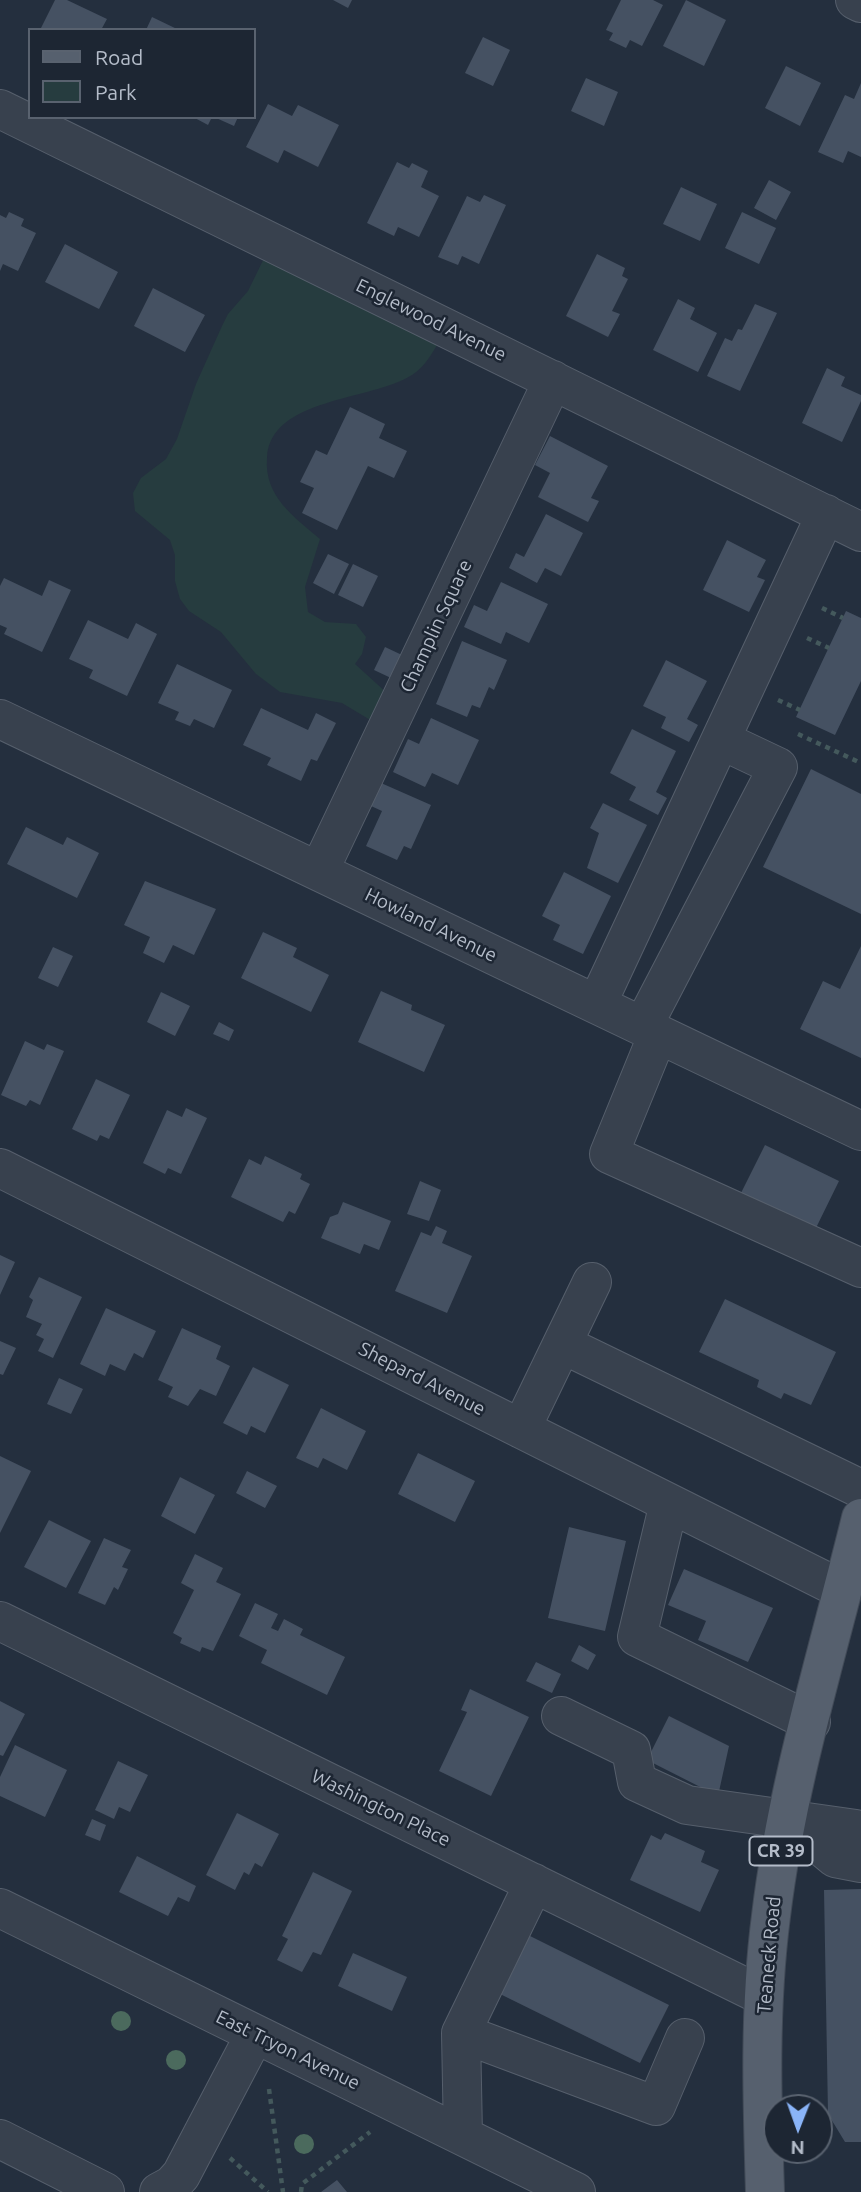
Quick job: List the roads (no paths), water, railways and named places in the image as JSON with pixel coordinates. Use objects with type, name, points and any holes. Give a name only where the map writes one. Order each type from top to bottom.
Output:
[{"type":"main road","name":"Teaneck Road","points":[[765,2192],[763,1996],[771,1915],[787,1818],[861,1518]]},
{"type":"street","points":[[855,0],[861,3]]},
{"type":"street","name":"Englewood Avenue","points":[[0,109],[861,532]]},
{"type":"street","name":"Champlin Square","points":[[319,872],[553,380]]},
{"type":"street","points":[[597,1004],[826,514]]},
{"type":"street","name":"Howland Avenue","points":[[0,719],[861,1130]]},
{"type":"street","points":[[721,740],[778,767],[651,1030],[609,1154],[861,1268]]},
{"type":"street","name":"Shepard Avenue","points":[[0,1168],[843,1590]]},
{"type":"street","points":[[521,1429],[592,1282]]},
{"type":"street","points":[[562,1344],[861,1489]]},
{"type":"street","points":[[669,1503],[636,1637],[811,1722]]},
{"type":"street","name":"Washington Place","points":[[0,1621],[763,1996]]},
{"type":"street","points":[[561,1716],[631,1750],[637,1782],[687,1805],[856,1829],[861,1833]]},
{"type":"street","points":[[787,1818],[835,1858],[861,1863]]},
{"type":"street","points":[[463,2136],[461,2033],[534,1884]]},
{"type":"street","name":"East Tryon Avenue","points":[[0,1908],[576,2192]]},
{"type":"street","points":[[461,2033],[656,2106],[685,2038]]},
{"type":"street","points":[[159,2192],[172,2185],[181,2175],[258,2035]]},
{"type":"street","points":[[0,2139],[105,2192]]}]
